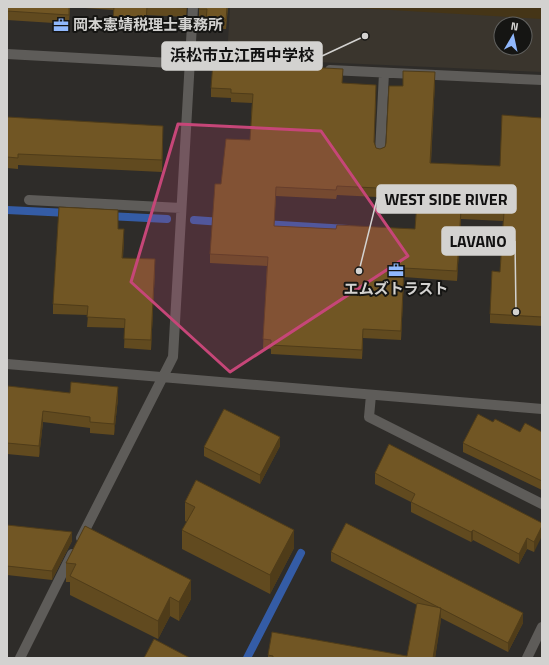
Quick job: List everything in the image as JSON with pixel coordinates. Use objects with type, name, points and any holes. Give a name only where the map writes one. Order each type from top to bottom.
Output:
[{"type":"street","points":[[20,658],[173,357],[193,7]]},
{"type":"street","points":[[7,54],[236,66]]},
{"type":"street","points":[[322,70],[542,80]]},
{"type":"street","points":[[380,152],[384,73]]},
{"type":"street","points":[[29,200],[181,208]]},
{"type":"street","points":[[7,364],[542,409]]},
{"type":"street","points":[[371,395],[369,417],[542,504]]},
{"type":"street","points":[[526,658],[542,628]]},
{"type":"highlighted area","points":[[178,124],[321,131],[408,256],[230,372],[131,282]]},
{"type":"shaded area","points":[[230,7],[542,7],[542,72],[227,58]]},
{"type":"shaded area","points":[[340,7],[542,7],[542,19],[533,18],[533,16],[493,16]]},
{"type":"building","points":[[7,7],[69,7],[69,15],[7,11]]},
{"type":"building","points":[[114,7],[147,7],[146,22],[113,20]]},
{"type":"building","points":[[199,7],[227,7],[226,20],[206,21],[207,9],[199,9]]},
{"type":"building","points":[[213,62],[343,69],[342,83],[376,85],[374,142],[376,148],[380,149],[385,147],[386,143],[389,86],[403,86],[403,71],[435,72],[430,163],[500,166],[502,115],[542,118],[542,317],[490,314],[492,271],[500,272],[504,212],[461,210],[457,271],[404,268],[401,331],[363,329],[362,350],[271,345],[271,340],[263,339],[268,257],[210,254],[215,184],[221,184],[226,139],[250,140],[253,94],[231,93],[231,89],[211,88]],"holes":[[[337,186],[418,190],[415,229],[337,225],[336,229],[274,226],[276,187],[336,190]]]},
{"type":"building","points":[[7,117],[163,126],[162,160],[18,154],[18,158],[7,157]]},
{"type":"building","points":[[59,207],[118,210],[118,229],[124,229],[122,258],[155,259],[151,340],[124,339],[125,319],[87,317],[88,306],[53,304]]},
{"type":"building","points":[[71,382],[118,387],[114,424],[90,422],[90,417],[43,411],[39,446],[7,443],[8,386],[70,393]]},
{"type":"building","points":[[224,409],[280,437],[260,475],[204,447]]},
{"type":"building","points":[[478,414],[493,422],[495,419],[520,432],[525,423],[542,432],[542,481],[463,443]]},
{"type":"building","points":[[389,444],[542,523],[534,542],[527,538],[519,554],[473,530],[471,532],[411,502],[415,494],[375,473]]},
{"type":"building","points":[[196,480],[294,530],[270,575],[182,530],[195,507],[185,502]]},
{"type":"building","points":[[346,523],[523,613],[508,643],[331,552]]},
{"type":"building","points":[[7,525],[72,532],[52,571],[7,566]]},
{"type":"building","points":[[85,526],[191,580],[179,602],[170,597],[158,621],[70,576],[76,564],[66,563]]},
{"type":"building","points":[[417,603],[441,608],[433,658],[273,658],[273,656],[268,655],[272,632],[407,656]]},
{"type":"building","points":[[154,639],[190,658],[144,658]]},
{"type":"waterway","points":[[7,210],[69,213]]},
{"type":"waterway","points":[[108,216],[167,219]]},
{"type":"waterway","points":[[194,220],[222,222]]},
{"type":"waterway","points":[[263,224],[348,229]]},
{"type":"waterway","points":[[449,234],[513,238]]},
{"type":"waterway","points":[[247,658],[301,553]]},
{"type":"place","name":"岡本憲靖税理士事務所","points":[[61,25]]},
{"type":"place","name":"浜松市立江西中学校","points":[[365,36]]},
{"type":"place","name":"エムズトラスト","points":[[396,270]]},
{"type":"place","name":"WEST SIDE RIVER","points":[[359,271]]},
{"type":"place","name":"LAVANO","points":[[516,312]]}]
